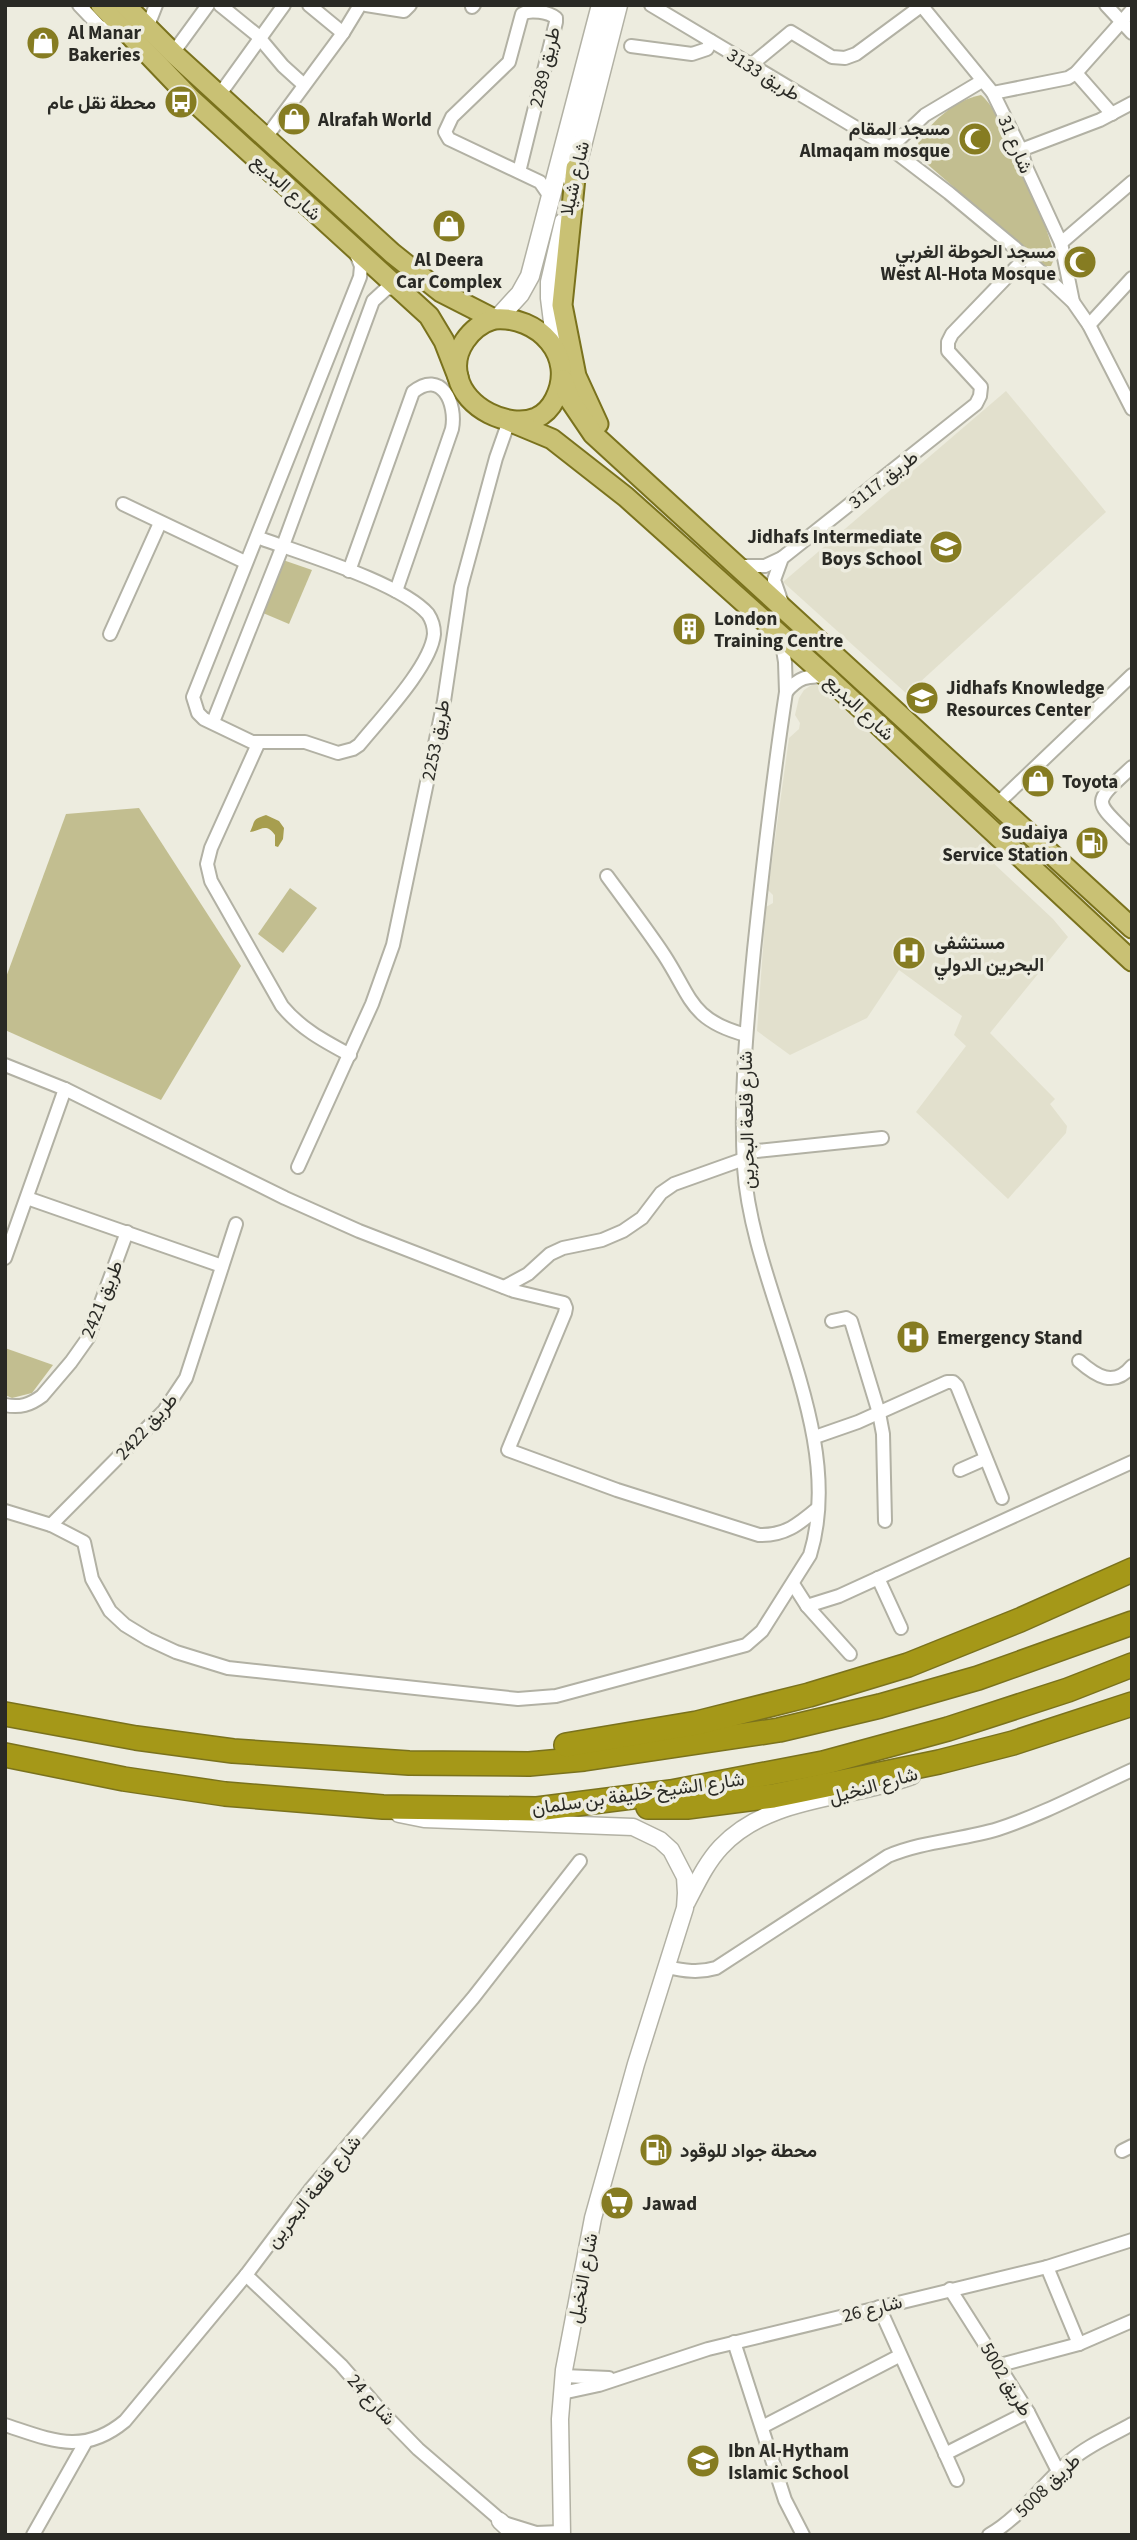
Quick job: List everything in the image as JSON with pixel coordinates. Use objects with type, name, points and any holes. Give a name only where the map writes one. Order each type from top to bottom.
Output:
[{"type":"highway","points":[[409,1763],[579,1744],[697,1723],[810,1695],[908,1665],[1020,1620],[1132,1570]]},
{"type":"highway","points":[[5,1714],[136,1738],[233,1751],[409,1763],[529,1764],[779,1730],[880,1706],[978,1678],[1132,1623]]},
{"type":"highway","name":"شارع الشيخ خليفة بن سلمان","points":[[5,1755],[124,1779],[225,1794],[383,1807],[537,1809],[671,1792],[823,1763],[948,1729],[1068,1690],[1132,1665]]},
{"type":"highway","points":[[537,1809],[687,1807],[773,1796],[939,1762],[1013,1743],[1132,1704]]},
{"type":"main road","name":"شارع البديع","points":[[101,5],[191,99],[429,316],[438,329],[458,377]]},
{"type":"main road","name":"شارع البديع","points":[[125,5],[173,53],[393,253],[457,302],[496,319]]},
{"type":"main road","name":"شارع شيلا","points":[[557,353],[550,282],[615,7]]},
{"type":"main road","name":"شارع شيلا","points":[[496,319],[526,287],[551,198],[548,178],[615,7]]},
{"type":"main road","points":[[576,168],[575,197],[563,282],[564,325],[582,393],[615,452]]},
{"type":"main road","points":[[496,319],[522,322],[535,328],[557,353],[563,380],[551,407],[545,413],[530,419],[509,421],[479,405],[464,390],[458,377],[457,363],[467,336],[480,324],[496,319]]},
{"type":"main road","name":"شارع البديع","points":[[563,380],[569,400],[593,433],[1130,924]]},
{"type":"main road","name":"شارع البديع","points":[[509,421],[552,439],[626,497],[827,677],[1132,961]]},
{"type":"street","points":[[79,5],[100,27],[126,30]]},
{"type":"street","points":[[147,28],[156,5]]},
{"type":"street","points":[[173,53],[208,5]]},
{"type":"street","points":[[220,5],[260,39],[304,85]]},
{"type":"street","points":[[220,94],[284,5]]},
{"type":"street","points":[[309,5],[343,33]]},
{"type":"street","points":[[267,136],[343,33],[360,5]]},
{"type":"street","points":[[366,5],[407,8]]},
{"type":"street","name":"طريق 3133","points":[[651,5],[890,148],[949,193],[1025,258],[1073,302],[1089,325]]},
{"type":"street","points":[[1106,5],[1132,33]]},
{"type":"street","points":[[751,65],[791,32],[832,57],[851,57],[921,6]]},
{"type":"street","name":"شارع 31","points":[[921,6],[993,93],[1021,150],[1060,243],[1073,302]]},
{"type":"street","points":[[993,93],[1059,81],[1076,73],[1132,10]]},
{"type":"street","name":"طريق 2289","points":[[519,172],[556,22],[556,18],[551,14],[522,14],[509,62],[452,117],[445,132],[449,139],[519,172],[548,178]]},
{"type":"street","name":"طريق 3133","points":[[631,46],[692,54],[707,49],[711,41]]},
{"type":"street","points":[[1076,73],[1112,114]]},
{"type":"street","points":[[890,148],[925,115],[982,80]]},
{"type":"street","points":[[1021,150],[1112,114],[1132,103]]},
{"type":"street","points":[[1060,243],[1132,182]]},
{"type":"street","points":[[332,228],[360,260],[362,272],[193,697],[198,713],[258,744],[211,848],[207,864],[211,881],[282,1006],[296,1022],[318,1038],[350,1055]]},
{"type":"street","name":"طريق 3117","points":[[782,558],[976,404],[981,387],[948,351],[948,342],[951,334],[1025,258]]},
{"type":"street","points":[[1132,278],[1089,325],[1132,409]]},
{"type":"street","points":[[213,722],[282,547],[373,301],[386,289],[399,287]]},
{"type":"street","points":[[349,571],[413,392],[420,386],[430,384],[442,388],[450,398],[453,408],[453,429],[396,592]]},
{"type":"street","name":"طريق 2253","points":[[298,1167],[372,1004],[393,945],[444,701],[461,587],[496,458],[509,421]]},
{"type":"street","points":[[123,504],[246,562]]},
{"type":"street","points":[[110,634],[160,523]]},
{"type":"street","points":[[257,537],[349,571],[396,592],[428,614],[434,632],[454,634]]},
{"type":"street","points":[[736,566],[765,566],[782,558]]},
{"type":"street","points":[[782,558],[774,580],[776,590],[788,612]]},
{"type":"street","name":"طريق 2253","points":[[258,744],[297,741],[338,753],[353,749],[419,670],[429,651],[434,632]]},
{"type":"street","name":"شارع قلعة البحرين","points":[[51,1525],[84,1542],[92,1578],[110,1611],[125,1625],[176,1652],[228,1668],[518,1699],[556,1696],[747,1645],[762,1631],[810,1555],[818,1508],[815,1437],[752,1223],[744,1155],[746,1035],[759,897],[786,692],[785,662],[780,635]]},
{"type":"street","points":[[786,692],[801,678],[812,675],[827,677]]},
{"type":"street","points":[[998,803],[1132,675]]},
{"type":"street","points":[[1132,766],[1101,798],[1101,805],[1106,812],[1132,838]]},
{"type":"street","points":[[607,876],[664,956],[694,1006],[713,1023],[746,1035]]},
{"type":"street","points":[[5,1065],[65,1089],[322,1215],[397,1247],[503,1287],[536,1298],[559,1301],[566,1308],[508,1450],[617,1490],[759,1535],[772,1536],[794,1528],[818,1508]]},
{"type":"street","points":[[5,1258],[65,1089]]},
{"type":"street","points":[[503,1287],[528,1274],[550,1254],[563,1248],[602,1240],[623,1231],[642,1218],[661,1193],[674,1184],[744,1155],[757,1151],[882,1138]]},
{"type":"street","points":[[27,1198],[222,1266]]},
{"type":"street","name":"طريق 2422","points":[[51,1525],[164,1411],[176,1395],[186,1378],[236,1224]]},
{"type":"street","name":"طريق 2421","points":[[5,1405],[16,1407],[34,1402],[80,1350],[94,1324],[127,1232]]},
{"type":"street","points":[[832,1321],[846,1318],[851,1321],[879,1413],[885,1444],[886,1521]]},
{"type":"street","points":[[1079,1361],[1094,1374],[1108,1379],[1122,1376],[1132,1366]]},
{"type":"street","points":[[815,1437],[879,1413],[947,1382],[953,1382],[957,1386],[1002,1498]]},
{"type":"street","points":[[960,1469],[985,1459]]},
{"type":"street","points":[[807,1606],[829,1601],[1132,1462]]},
{"type":"street","points":[[5,1511],[51,1525]]},
{"type":"street","points":[[878,1578],[901,1628]]},
{"type":"street","points":[[793,1584],[807,1606],[850,1654]]},
{"type":"street","name":"شارع النخيل","points":[[562,2533],[562,2393],[593,2218],[636,2064],[685,1908],[706,1867],[721,1847],[740,1830],[761,1817],[785,1808],[897,1782],[939,1762]]},
{"type":"street","points":[[667,1968],[704,1972],[716,1968],[888,1856],[918,1846],[965,1838],[1001,1828],[1132,1770]]},
{"type":"street","name":"شارع النخيل","points":[[383,1807],[411,1818],[527,1825],[619,1826],[647,1832],[660,1840],[680,1863],[686,1885],[685,1908]]},
{"type":"street","name":"شارع قلعة البحرين","points":[[86,2443],[125,2421],[246,2275],[310,2190],[473,1998],[580,1861]]},
{"type":"street","name":"شارع 26","points":[[562,2393],[599,2385],[613,2378],[734,2342],[1047,2267],[1132,2240]]},
{"type":"street","points":[[1047,2267],[1079,2344]]},
{"type":"street","name":"شارع 24","points":[[246,2275],[341,2365],[418,2449],[500,2521],[536,2533],[562,2533]]},
{"type":"street","name":"طريق 5002","points":[[950,2289],[1028,2412],[1058,2471]]},
{"type":"street","points":[[879,2307],[957,2480]]},
{"type":"street","points":[[1000,2365],[1079,2344],[1132,2321]]},
{"type":"street","points":[[734,2342],[785,2500],[803,2535]]},
{"type":"street","points":[[762,2427],[899,2356]]},
{"type":"street","name":"شارع 26","points":[[564,2375],[613,2378]]},
{"type":"street","points":[[945,2454],[1028,2412]]},
{"type":"street","name":"طريق 5008","points":[[989,2535],[1002,2531],[1058,2471],[1081,2452],[1132,2424]]},
{"type":"street","points":[[5,2425],[55,2439],[86,2443],[33,2535]]},
{"type":"street","points":[[500,2521],[517,2535]]},
{"type":"shaded area","points":[[981,95],[1002,124],[1024,171],[1055,257],[1051,266],[1045,266],[919,157],[918,140],[931,125],[954,106]]},
{"type":"shaded area","name":"Jidhafs Intermediate Boys School","points":[[1006,391],[1106,512],[907,694],[783,582]]},
{"type":"shaded area","points":[[283,560],[312,570],[289,624],[263,613]]},
{"type":"shaded area","name":"مستشفى البحرين الدولي","points":[[813,684],[820,686],[992,844],[989,859],[1053,919],[1068,937],[990,1033],[1055,1099],[1050,1104],[1067,1126],[1066,1133],[1008,1199],[916,1112],[966,1046],[954,1035],[962,1016],[899,970],[867,1018],[790,1055],[757,1031],[766,907],[773,903],[773,895],[768,890],[789,738],[799,729],[800,723],[795,715],[799,698],[804,690]]},
{"type":"shaded area","points":[[139,808],[241,966],[161,1100],[5,1030],[5,980],[66,814]]},
{"type":"shaded area","points":[[266,815],[279,821],[284,828],[283,839],[278,847],[275,846],[275,835],[269,829],[250,832],[256,819]]},
{"type":"shaded area","points":[[290,888],[317,908],[283,953],[258,934]]},
{"type":"shaded area","points":[[5,1348],[53,1365],[32,1393],[12,1398],[5,1395]]},
{"type":"place","name":"Al Manar Bakeries","points":[[43,43]]},
{"type":"place","name":"محطة نقل عام","points":[[181,102]]},
{"type":"place","name":"Alrafah World","points":[[294,119]]},
{"type":"place","name":"مسجد المقام Almaqam mosque","points":[[975,139]]},
{"type":"place","name":"Al Deera Car Complex","points":[[449,226]]},
{"type":"place","name":"مسجد الحوطة الغربي West Al-Hota Mosque","points":[[1080,262]]},
{"type":"place","name":"Jidhafs Intermediate Boys School","points":[[946,547]]},
{"type":"place","name":"London Training Centre","points":[[689,629]]},
{"type":"place","name":"Jidhafs Knowledge Resources Center","points":[[922,698]]},
{"type":"place","name":"Toyota","points":[[1038,781]]},
{"type":"place","name":"Sudaiya Service Station","points":[[1092,843]]},
{"type":"place","name":"مستشفى البحرين الدولي","points":[[909,953]]},
{"type":"place","name":"Emergency Stand","points":[[913,1337]]},
{"type":"place","name":"محطة جواد للوقود","points":[[656,2150]]},
{"type":"place","name":"Jawad","points":[[617,2203]]},
{"type":"place","name":"Ibn Al-Hytham Islamic School","points":[[703,2461]]}]
